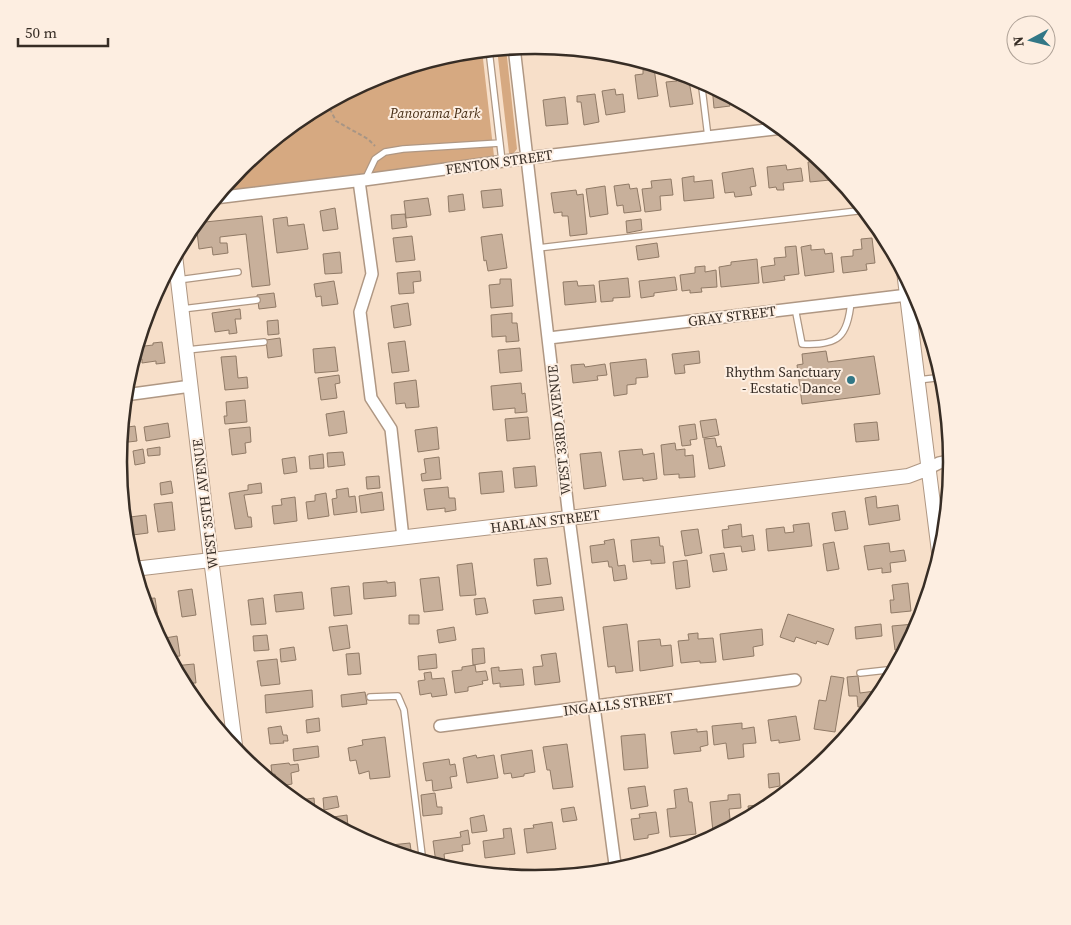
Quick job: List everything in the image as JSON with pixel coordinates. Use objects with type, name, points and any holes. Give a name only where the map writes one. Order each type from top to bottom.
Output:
[{"type":"street","name":"WEST 33RD AVENUE","points":[[515,55],[569,518],[615,863]]},
{"type":"street","name":"FENTON STREET","points":[[225,197],[362,181],[502,161],[772,129]]},
{"type":"street","points":[[362,181],[372,274],[360,312],[371,398],[391,429],[403,538]]},
{"type":"street","name":"WEST 35TH AVENUE","points":[[177,268],[234,739]]},
{"type":"street","name":"GRAY STREET","points":[[549,338],[908,294]]},
{"type":"street","points":[[913,306],[918,380],[929,468],[940,523]]},
{"type":"street","points":[[133,394],[191,386]]},
{"type":"street","name":"HARLAN STREET","points":[[141,568],[908,476],[944,462]]},
{"type":"street","name":"INGALLS STREET","points":[[440,726],[795,680]]},
{"type":"lane","points":[[490,56],[502,161]]},
{"type":"lane","points":[[702,90],[708,137]]},
{"type":"lane","points":[[362,181],[375,159],[385,152],[403,149],[500,143]]},
{"type":"lane","points":[[538,248],[858,211]]},
{"type":"lane","points":[[178,280],[238,272]]},
{"type":"lane","points":[[182,309],[257,300]]},
{"type":"lane","points":[[795,308],[802,344],[821,345],[833,341],[843,333],[850,318],[851,301]]},
{"type":"lane","points":[[187,350],[264,342]]},
{"type":"lane","points":[[918,380],[935,377]]},
{"type":"lane","points":[[860,673],[887,670]]},
{"type":"lane","points":[[370,697],[398,696],[404,710],[422,855]]},
{"type":"path","points":[[330,109],[336,121],[368,139],[375,146]]},
{"type":"green space","points":[[507,55],[517,149],[512,155],[509,153],[498,56]]},
{"type":"green space","name":"Panorama Park","points":[[483,57],[494,156],[485,157],[480,160],[380,174],[231,190],[246,173],[287,138],[308,123],[355,96],[404,75]]},
{"type":"building","points":[[643,70],[655,72],[658,96],[638,99],[635,75],[643,74]]},
{"type":"building","points":[[677,79],[690,84],[693,104],[670,107],[666,82],[677,81]]},
{"type":"building","points":[[615,89],[616,95],[623,94],[625,112],[606,115],[602,91]]},
{"type":"building","points":[[595,94],[599,122],[584,125],[581,102],[577,102],[577,96]]},
{"type":"building","points":[[713,95],[730,103],[730,106],[714,108]]},
{"type":"building","points":[[565,97],[568,124],[546,126],[543,100]]},
{"type":"building","points":[[808,162],[812,162],[830,180],[810,182]]},
{"type":"building","points":[[786,165],[787,170],[801,168],[803,181],[783,183],[784,190],[777,190],[776,187],[769,188],[767,167]]},
{"type":"building","points":[[753,168],[756,186],[750,187],[752,195],[735,197],[734,192],[725,193],[722,173]]},
{"type":"building","points":[[694,176],[694,182],[712,180],[714,198],[684,201],[682,178]]},
{"type":"building","points":[[671,179],[673,195],[660,196],[661,210],[645,212],[642,189],[652,188],[651,181]]},
{"type":"building","points":[[629,184],[630,189],[637,188],[641,211],[624,213],[623,205],[617,206],[614,186]]},
{"type":"building","points":[[605,186],[608,214],[590,217],[586,189]]},
{"type":"building","points":[[501,189],[503,206],[483,208],[481,191]]},
{"type":"building","points":[[576,190],[577,195],[583,194],[587,234],[570,236],[568,216],[562,216],[562,212],[554,213],[551,193]]},
{"type":"building","points":[[463,194],[465,210],[449,212],[448,196]]},
{"type":"building","points":[[428,198],[431,215],[406,218],[404,201]]},
{"type":"building","points":[[335,208],[338,229],[323,231],[320,211]]},
{"type":"building","points":[[405,214],[407,227],[392,229],[391,215]]},
{"type":"building","points":[[262,216],[270,285],[252,287],[246,234],[220,237],[220,243],[227,243],[228,253],[213,255],[212,247],[199,249],[197,233],[205,222]]},
{"type":"building","points":[[287,217],[288,226],[304,224],[308,249],[277,253],[273,219]]},
{"type":"building","points":[[641,219],[642,230],[627,233],[626,221]]},
{"type":"building","points":[[502,234],[507,268],[488,271],[486,260],[484,261],[481,237]]},
{"type":"building","points":[[412,236],[415,260],[396,262],[393,238]]},
{"type":"building","points":[[872,238],[875,263],[866,264],[867,270],[843,273],[841,257],[853,256],[853,250],[862,249],[861,239]]},
{"type":"building","points":[[657,243],[659,257],[638,260],[636,246]]},
{"type":"building","points":[[811,245],[811,250],[824,249],[825,254],[832,253],[834,272],[805,276],[801,247]]},
{"type":"building","points":[[796,246],[799,274],[784,276],[785,280],[763,283],[761,267],[775,265],[774,258],[786,257],[785,247]]},
{"type":"building","points":[[340,252],[342,273],[325,274],[323,254]]},
{"type":"building","points":[[757,259],[759,283],[721,287],[719,267],[731,265],[731,262]]},
{"type":"building","points":[[705,266],[705,272],[716,270],[717,287],[701,288],[702,292],[690,293],[690,290],[682,291],[680,275],[695,273],[695,267]]},
{"type":"building","points":[[420,271],[421,281],[413,282],[414,293],[399,294],[397,273]]},
{"type":"building","points":[[675,277],[677,290],[654,293],[654,296],[641,298],[639,281]]},
{"type":"building","points":[[628,278],[630,297],[613,298],[613,301],[601,302],[599,281]]},
{"type":"building","points":[[500,279],[511,279],[513,306],[491,308],[489,285],[500,284]]},
{"type":"building","points":[[334,281],[338,304],[322,306],[321,296],[316,297],[314,284]]},
{"type":"building","points":[[577,281],[578,286],[594,285],[596,302],[565,305],[563,282]]},
{"type":"building","points":[[274,293],[276,307],[259,309],[257,295]]},
{"type":"building","points":[[408,303],[411,325],[394,328],[391,306]]},
{"type":"building","points":[[240,309],[241,319],[235,319],[237,333],[229,334],[229,330],[215,332],[212,313]]},
{"type":"building","points":[[512,313],[512,323],[517,323],[519,341],[506,342],[506,336],[492,337],[491,315]]},
{"type":"building","points":[[278,320],[279,334],[268,335],[267,321]]},
{"type":"building","points":[[280,338],[282,356],[268,358],[266,340]]},
{"type":"building","points":[[405,341],[409,371],[392,373],[388,343]]},
{"type":"building","points":[[162,342],[165,363],[156,364],[156,361],[142,363],[142,359],[140,359],[144,346],[153,345],[153,343]]},
{"type":"building","points":[[335,347],[338,371],[315,373],[313,349]]},
{"type":"building","points":[[520,348],[522,371],[500,373],[498,350]]},
{"type":"building","points":[[699,351],[700,363],[684,365],[685,373],[675,374],[672,354]]},
{"type":"building","points":[[826,351],[828,362],[874,356],[880,394],[802,404],[797,365],[803,364],[802,354]]},
{"type":"building","points":[[236,356],[238,378],[247,377],[248,388],[225,390],[221,357]]},
{"type":"building","points":[[646,359],[648,377],[636,378],[636,384],[627,385],[627,394],[614,396],[610,363]]},
{"type":"building","points":[[584,364],[585,367],[605,364],[607,375],[597,376],[598,380],[573,383],[571,365]]},
{"type":"building","points":[[339,375],[340,383],[335,384],[337,398],[321,400],[318,378]]},
{"type":"building","points":[[416,380],[419,407],[406,408],[405,403],[396,404],[394,383]]},
{"type":"building","points":[[521,383],[522,394],[525,393],[527,412],[515,413],[515,408],[493,410],[491,386]]},
{"type":"building","points":[[245,400],[247,422],[225,424],[224,416],[227,416],[226,402]]},
{"type":"building","points":[[344,411],[347,433],[329,436],[326,414]]},
{"type":"building","points":[[528,417],[530,439],[507,441],[505,419]]},
{"type":"building","points":[[716,419],[719,435],[703,438],[700,421]]},
{"type":"building","points":[[877,422],[879,440],[856,442],[854,424]]},
{"type":"building","points":[[168,423],[170,437],[146,441],[144,427]]},
{"type":"building","points":[[695,424],[697,439],[690,440],[691,445],[682,446],[679,426]]},
{"type":"building","points":[[135,426],[137,441],[128,442],[129,427]]},
{"type":"building","points":[[250,427],[251,442],[245,443],[246,453],[232,455],[229,429]]},
{"type":"building","points":[[437,427],[439,449],[418,452],[415,430]]},
{"type":"building","points":[[715,438],[717,447],[721,446],[725,466],[709,469],[704,439]]},
{"type":"building","points":[[675,443],[676,450],[685,449],[685,456],[693,455],[695,477],[679,478],[679,474],[664,475],[661,445]]},
{"type":"building","points":[[160,447],[160,455],[148,456],[147,449]]},
{"type":"building","points":[[143,449],[145,463],[135,465],[133,451]]},
{"type":"building","points":[[642,449],[643,455],[654,453],[657,479],[643,481],[643,478],[623,480],[619,451]]},
{"type":"building","points":[[343,452],[345,465],[328,467],[327,453]]},
{"type":"building","points":[[601,452],[606,486],[584,489],[580,454]]},
{"type":"building","points":[[323,454],[324,468],[310,469],[309,456]]},
{"type":"building","points":[[295,457],[297,472],[284,474],[282,459]]},
{"type":"building","points":[[439,457],[441,479],[422,481],[421,474],[426,473],[424,459]]},
{"type":"building","points":[[535,466],[537,486],[515,488],[513,468]]},
{"type":"building","points":[[502,471],[504,492],[481,494],[479,473]]},
{"type":"building","points":[[379,476],[380,488],[367,489],[366,477]]},
{"type":"building","points":[[171,481],[173,493],[161,495],[160,483]]},
{"type":"building","points":[[261,483],[262,493],[244,495],[252,527],[235,529],[229,493],[248,490],[248,485]]},
{"type":"building","points":[[448,487],[449,498],[455,498],[456,510],[445,512],[445,508],[427,510],[424,489]]},
{"type":"building","points":[[348,488],[349,497],[355,496],[357,512],[334,515],[332,499],[337,498],[336,490]]},
{"type":"building","points":[[382,492],[384,510],[361,513],[359,496]]},
{"type":"building","points":[[326,493],[329,516],[308,519],[306,502],[315,501],[315,495]]},
{"type":"building","points":[[876,496],[877,508],[898,505],[900,520],[869,525],[865,498]]},
{"type":"building","points":[[295,497],[297,521],[274,524],[272,506],[282,505],[281,499]]},
{"type":"building","points":[[172,502],[175,530],[158,532],[154,504]]},
{"type":"building","points":[[845,511],[848,529],[835,531],[832,513]]},
{"type":"building","points":[[146,515],[148,533],[134,535],[130,517]]},
{"type":"building","points":[[809,523],[812,546],[768,551],[766,529],[784,527],[785,533],[794,532],[793,525]]},
{"type":"building","points":[[741,524],[742,537],[753,535],[755,550],[742,552],[741,546],[724,548],[722,530],[729,529],[728,526]]},
{"type":"building","points":[[698,529],[702,553],[685,556],[681,531]]},
{"type":"building","points":[[659,537],[660,546],[663,546],[665,563],[651,564],[651,560],[633,562],[631,540]]},
{"type":"building","points":[[614,539],[618,566],[625,565],[627,579],[614,581],[612,567],[609,567],[608,561],[592,563],[590,546],[605,544],[604,541]]},
{"type":"building","points":[[834,542],[839,569],[827,571],[823,544]]},
{"type":"building","points":[[889,543],[890,552],[904,550],[906,561],[890,563],[891,572],[882,573],[882,568],[868,570],[864,546]]},
{"type":"building","points":[[724,553],[727,570],[713,572],[710,555]]},
{"type":"building","points":[[547,558],[551,584],[537,586],[534,559]]},
{"type":"building","points":[[687,560],[690,587],[676,589],[673,562]]},
{"type":"building","points":[[472,563],[476,595],[460,596],[457,565]]},
{"type":"building","points":[[439,577],[443,610],[424,612],[420,579]]},
{"type":"building","points":[[387,581],[387,583],[395,582],[396,596],[364,599],[363,583]]},
{"type":"building","points":[[908,583],[911,611],[891,613],[890,600],[894,600],[892,585]]},
{"type":"building","points":[[349,586],[352,614],[334,616],[331,588]]},
{"type":"building","points":[[192,589],[196,615],[182,617],[178,591]]},
{"type":"building","points":[[302,592],[304,609],[276,612],[274,595]]},
{"type":"building","points":[[562,597],[564,610],[535,614],[533,600]]},
{"type":"building","points":[[150,598],[155,598],[158,618],[158,618]]},
{"type":"building","points":[[263,598],[266,624],[251,625],[248,600]]},
{"type":"building","points":[[485,598],[488,613],[476,615],[474,599]]},
{"type":"building","points":[[788,614],[834,629],[828,645],[817,641],[816,644],[796,637],[794,642],[780,637]]},
{"type":"building","points":[[409,615],[419,615],[419,624],[409,624]]},
{"type":"building","points":[[627,624],[633,671],[616,673],[615,666],[608,667],[603,627]]},
{"type":"building","points":[[881,624],[882,636],[856,639],[855,627]]},
{"type":"building","points":[[911,624],[898,650],[895,650],[892,626]]},
{"type":"building","points":[[347,625],[350,648],[333,651],[329,627]]},
{"type":"building","points":[[454,627],[456,640],[439,643],[437,630]]},
{"type":"building","points":[[762,629],[763,645],[753,647],[754,656],[723,660],[720,634]]},
{"type":"building","points":[[698,633],[698,639],[713,638],[716,662],[681,663],[678,641],[689,640],[688,634]]},
{"type":"building","points":[[267,635],[269,650],[254,651],[253,636]]},
{"type":"building","points":[[177,636],[180,656],[176,656],[167,638]]},
{"type":"building","points":[[660,639],[661,646],[671,645],[673,666],[640,671],[638,641]]},
{"type":"building","points":[[294,647],[296,660],[281,662],[280,649]]},
{"type":"building","points":[[484,648],[485,663],[473,665],[472,649]]},
{"type":"building","points":[[359,653],[361,674],[348,675],[346,654]]},
{"type":"building","points":[[556,653],[560,682],[535,685],[533,667],[543,666],[541,655]]},
{"type":"building","points":[[436,654],[437,668],[419,670],[418,656]]},
{"type":"building","points":[[277,659],[280,684],[261,686],[257,661]]},
{"type":"building","points":[[194,664],[196,683],[193,683],[193,686],[182,667],[181,665]]},
{"type":"building","points":[[475,665],[476,672],[486,671],[488,680],[482,681],[483,684],[468,687],[468,691],[455,693],[452,671],[462,670],[462,667]]},
{"type":"building","points":[[499,667],[499,671],[522,669],[524,685],[500,687],[500,683],[493,684],[491,668]]},
{"type":"building","points":[[431,672],[432,679],[444,678],[447,695],[432,697],[431,693],[420,695],[418,681],[425,680],[424,673]]},
{"type":"building","points":[[831,676],[844,678],[835,732],[814,729],[819,700],[826,701]]},
{"type":"building","points":[[858,676],[860,693],[874,691],[863,706],[858,707],[857,696],[849,696],[847,677]]},
{"type":"building","points":[[312,690],[313,707],[266,713],[265,695]]},
{"type":"building","points":[[365,692],[367,704],[342,707],[341,695]]},
{"type":"building","points":[[796,716],[800,740],[779,743],[779,740],[771,741],[768,720]]},
{"type":"building","points":[[319,718],[320,731],[307,733],[306,720]]},
{"type":"building","points":[[742,723],[742,729],[754,727],[756,743],[743,744],[744,757],[728,759],[726,743],[714,745],[712,726]]},
{"type":"building","points":[[281,726],[283,735],[287,735],[288,741],[270,744],[268,728]]},
{"type":"building","points":[[697,729],[697,732],[707,731],[708,745],[700,747],[701,751],[674,754],[671,732]]},
{"type":"building","points":[[645,734],[648,768],[624,770],[621,736]]},
{"type":"building","points":[[385,737],[390,777],[370,779],[369,771],[359,774],[356,760],[350,761],[348,748],[363,745],[362,740]]},
{"type":"building","points":[[567,744],[573,787],[553,789],[543,747]]},
{"type":"building","points":[[318,746],[319,757],[294,761],[293,749]]},
{"type":"building","points":[[532,750],[535,772],[512,778],[511,773],[504,774],[501,755]]},
{"type":"building","points":[[476,755],[477,758],[494,755],[498,778],[467,783],[463,758]]},
{"type":"building","points":[[449,759],[450,765],[455,764],[457,776],[450,777],[452,788],[433,791],[432,780],[426,781],[423,763]]},
{"type":"building","points":[[298,764],[299,771],[291,773],[292,784],[285,785],[275,778],[275,774],[272,775],[271,765]]},
{"type":"building","points":[[779,773],[780,786],[769,788],[768,774]]},
{"type":"building","points":[[645,786],[648,806],[631,809],[628,788]]},
{"type":"building","points":[[687,788],[689,802],[692,802],[696,834],[670,837],[667,809],[676,808],[674,790]]},
{"type":"building","points":[[435,793],[437,807],[442,807],[442,814],[423,816],[421,795]]},
{"type":"building","points":[[740,794],[741,808],[729,809],[730,821],[713,830],[710,802],[728,800],[728,795]]},
{"type":"building","points":[[337,796],[339,807],[324,810],[323,798]]},
{"type":"building","points":[[314,798],[315,806],[308,802],[304,799]]},
{"type":"building","points":[[758,805],[749,811],[748,806]]},
{"type":"building","points":[[574,807],[577,820],[563,822],[561,809]]},
{"type":"building","points":[[656,812],[659,833],[648,835],[648,838],[634,840],[631,819],[640,818],[639,814]]},
{"type":"building","points":[[347,815],[348,825],[333,817]]},
{"type":"building","points":[[484,815],[487,831],[472,833],[470,818]]},
{"type":"building","points":[[552,822],[556,849],[527,853],[524,829],[534,828],[533,825]]},
{"type":"building","points":[[511,828],[515,854],[485,858],[483,841],[504,838],[503,829]]},
{"type":"building","points":[[468,830],[470,844],[462,845],[463,851],[444,854],[445,860],[435,858],[433,841],[461,837],[460,832]]},
{"type":"building","points":[[410,843],[411,852],[404,850],[391,845]]},
{"type":"place","name":"Rhythm Sanctuary - Ecstatic Dance","points":[[851,380]]}]
